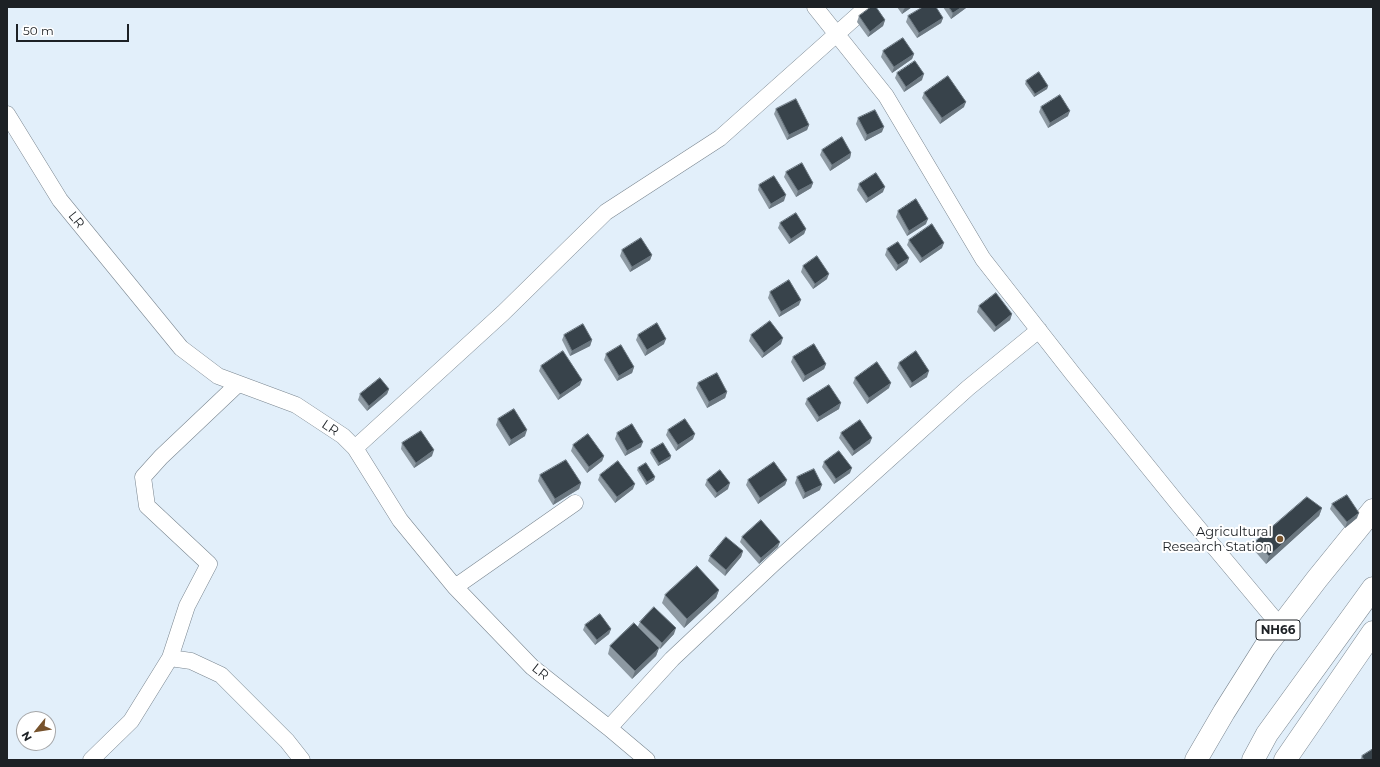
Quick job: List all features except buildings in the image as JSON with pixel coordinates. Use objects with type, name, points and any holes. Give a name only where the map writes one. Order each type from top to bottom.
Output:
[{"type":"main road","name":"NH66","points":[[1196,760],[1265,647],[1317,579],[1373,510]]},
{"type":"main road","points":[[1253,760],[1267,734],[1373,588]]},
{"type":"main road","points":[[1285,760],[1373,632]]},
{"type":"street","points":[[815,7],[886,96],[983,259],[1073,374],[1280,627]]},
{"type":"street","points":[[355,448],[503,313],[606,212],[720,138],[867,7]]},
{"type":"street","name":"LR","points":[[7,114],[60,200],[181,348],[218,376],[296,405],[343,436],[355,448],[400,520],[455,587],[532,667],[647,760]]},
{"type":"street","points":[[609,728],[672,659],[774,563],[968,388],[1039,330]]},
{"type":"street","points":[[91,760],[131,721],[170,658],[187,606],[209,564],[147,506],[143,477],[238,384]]},
{"type":"street","points":[[455,587],[575,503]]},
{"type":"street","points":[[170,658],[191,661],[221,675],[287,741],[302,760]]},
{"type":"place","name":"Agricultural Research Station","points":[[1280,539]]}]
